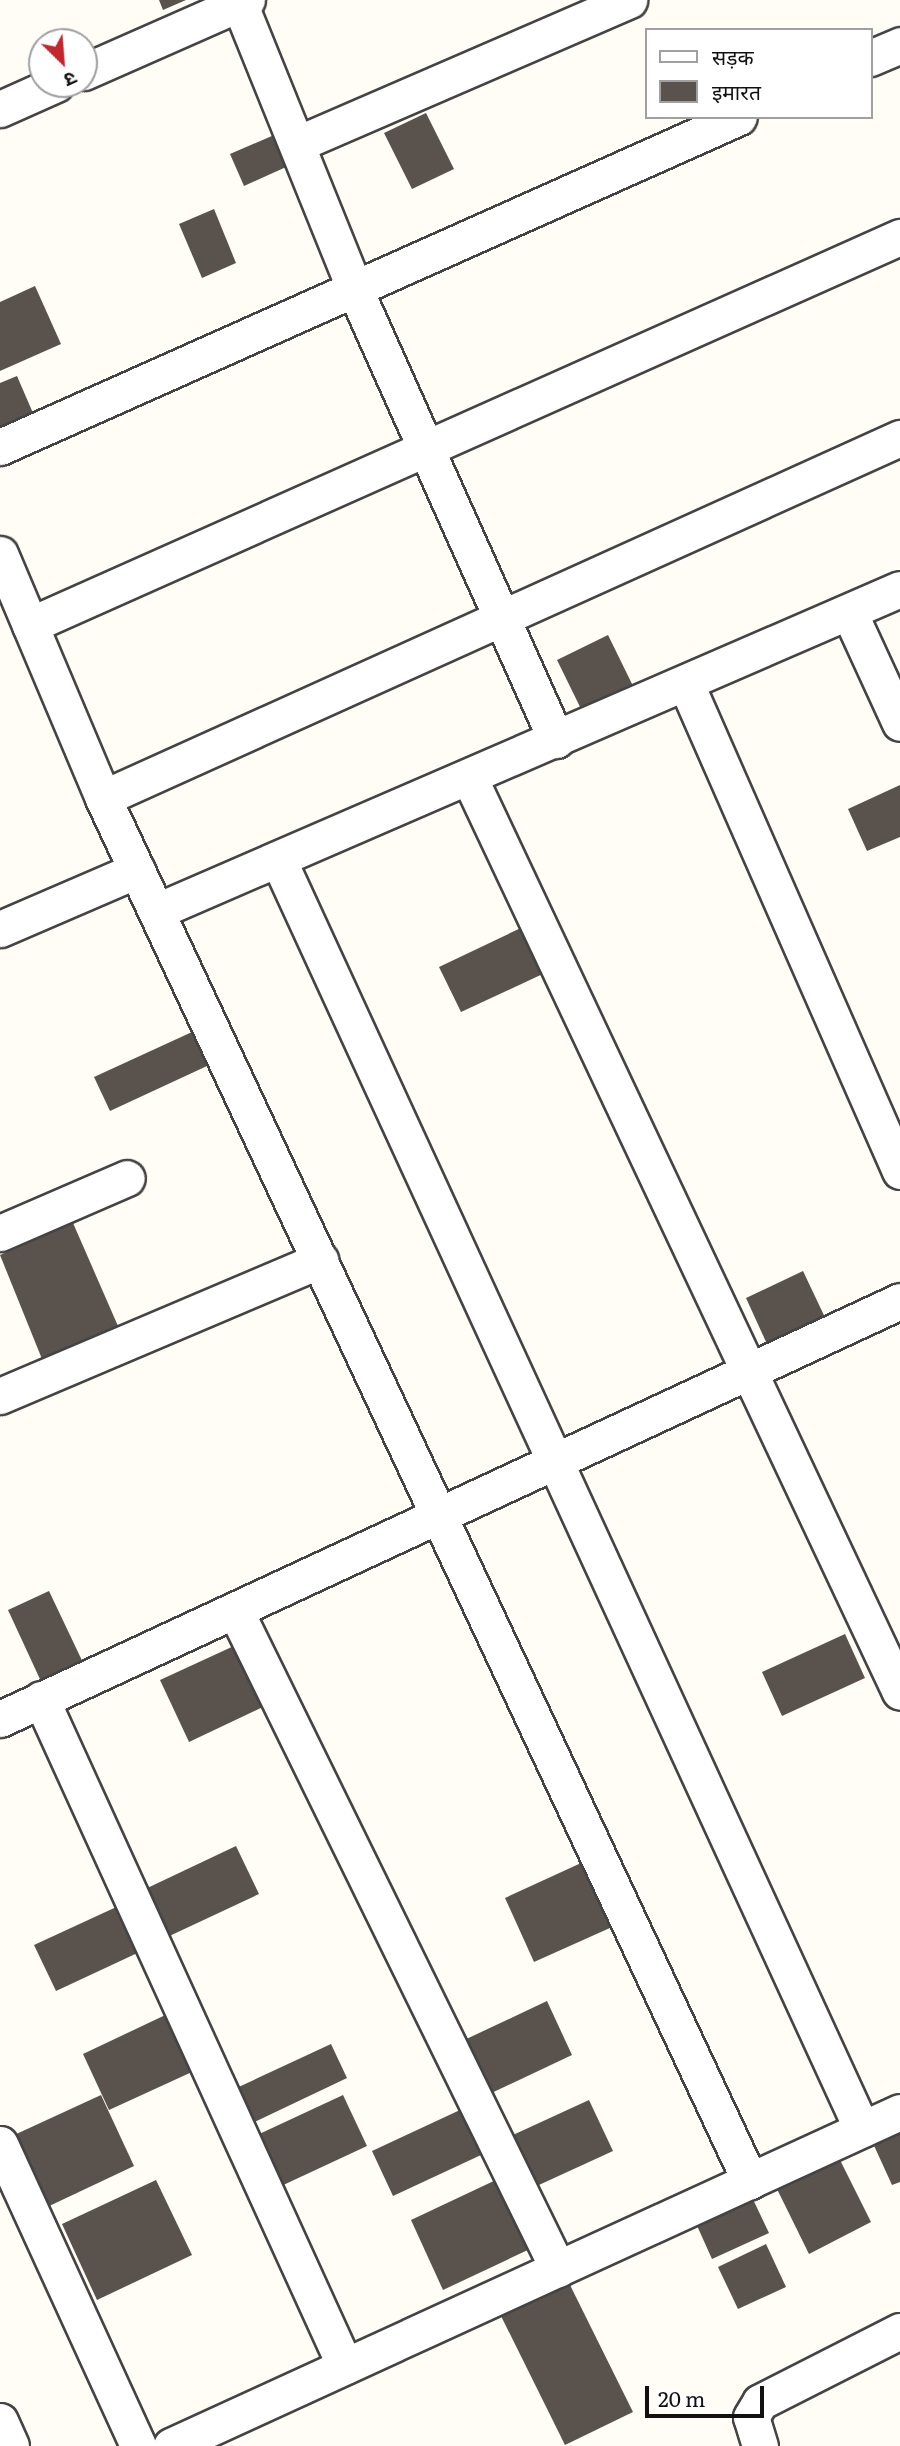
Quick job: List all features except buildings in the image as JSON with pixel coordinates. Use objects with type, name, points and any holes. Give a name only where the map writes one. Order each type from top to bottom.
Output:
[{"type":"street","points":[[297,144],[629,0]]},
{"type":"street","points":[[98,66],[242,1],[355,290],[505,619],[556,740]]},
{"type":"street","points":[[872,57],[900,45]]},
{"type":"street","points":[[0,109],[28,96]]},
{"type":"street","points":[[0,447],[736,119]]},
{"type":"street","points":[[30,625],[900,237]]},
{"type":"street","points":[[103,798],[505,619],[900,438]]},
{"type":"street","points":[[0,554],[103,798],[320,1260],[443,1513],[750,2181]]},
{"type":"street","points":[[157,911],[900,590]]},
{"type":"street","points":[[849,612],[900,723]]},
{"type":"street","points":[[686,684],[900,1171]]},
{"type":"street","points":[[470,777],[900,1692]]},
{"type":"street","points":[[278,859],[862,2129]]},
{"type":"street","points":[[0,929],[137,870]]},
{"type":"street","points":[[0,1233],[127,1178]]},
{"type":"street","points":[[0,1396],[320,1260]]},
{"type":"street","points":[[0,1718],[443,1513],[553,1459],[750,1374],[900,1301]]},
{"type":"street","points":[[235,1609],[558,2269]]},
{"type":"street","points":[[41,1699],[345,2366]]},
{"type":"street","points":[[171,2446],[900,2112]]},
{"type":"street","points":[[0,2144],[138,2446]]},
{"type":"street","points":[[760,2446],[751,2417],[760,2402],[900,2331]]},
{"type":"street","points":[[0,2421],[11,2446]]}]
